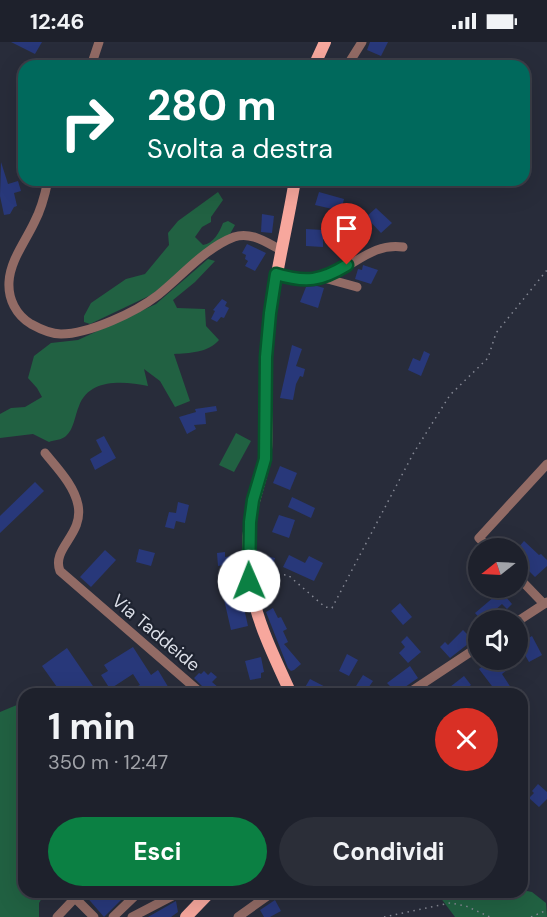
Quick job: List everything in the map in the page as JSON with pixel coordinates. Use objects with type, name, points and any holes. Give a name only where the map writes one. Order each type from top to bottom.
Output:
[{"type":"main road","points":[[317,60],[325,42]]},
{"type":"main road","points":[[288,688],[257,616],[251,596],[249,574],[250,522],[253,500],[265,459],[265,370],[270,313],[294,186]]},
{"type":"main road","points":[[186,917],[204,898]]},
{"type":"street","points":[[93,60],[99,42]]},
{"type":"street","points":[[351,60],[362,42]]},
{"type":"street","points":[[46,186],[37,216],[12,267],[9,285],[12,302],[19,314],[32,325],[51,333],[62,334],[88,329],[137,308],[158,295],[214,248],[235,237],[251,236],[281,250]]},
{"type":"street","points":[[276,274],[298,279],[324,278],[380,248],[403,247]]},
{"type":"street","points":[[324,278],[357,287]]},
{"type":"street","name":"Via Taddeide","points":[[45,453],[71,487],[78,509],[77,526],[61,553],[59,569],[88,598],[195,688]]},
{"type":"street","points":[[479,538],[547,464]]},
{"type":"street","points":[[528,587],[545,603],[528,614]]},
{"type":"street","points":[[416,688],[468,654]]},
{"type":"street","points":[[57,917],[75,898]]},
{"type":"street","points":[[80,898],[94,917]]},
{"type":"street","points":[[113,917],[134,898]]},
{"type":"street","points":[[132,917],[168,898]]},
{"type":"street","points":[[238,917],[265,898]]},
{"type":"path","points":[[249,574],[288,575],[325,607],[332,608],[425,434],[450,395],[488,358],[496,333],[547,270]]},
{"type":"path","points":[[384,917],[450,903],[462,905],[490,917]]},
{"type":"path","points":[[531,917],[547,910]]},
{"type":"green space","points":[[218,192],[223,200],[211,217],[211,222],[202,227],[195,237],[203,245],[207,244],[216,237],[223,223],[228,221],[235,225],[230,234],[151,295],[90,324],[84,322],[84,316],[91,303],[126,279],[145,274],[169,245],[168,233],[178,221]]},
{"type":"green space","points":[[208,259],[215,261],[173,300],[177,308],[205,309],[206,326],[219,340],[204,350],[174,354],[190,401],[175,407],[160,381],[144,369],[148,386],[118,383],[99,386],[91,390],[79,406],[71,430],[62,438],[49,442],[33,434],[0,438],[0,414],[11,408],[25,407],[42,397],[28,378],[34,356],[51,343],[78,340],[156,304]]},
{"type":"green space","points":[[236,433],[251,441],[234,472],[219,465]]},
{"type":"green space","points":[[18,704],[18,898],[42,898],[39,903],[39,917],[0,917],[0,712]]},
{"type":"green space","points":[[528,891],[546,903],[547,917],[455,917],[441,898],[528,898]]},
{"type":"building","points":[[11,42],[42,42],[35,54]]},
{"type":"building","points":[[370,42],[388,42],[381,56],[367,50]]},
{"type":"building","points":[[1,162],[8,184],[18,181],[21,191],[14,193],[17,206],[10,214],[4,215],[0,196]]},
{"type":"building","points":[[319,192],[344,199],[341,211],[315,205]]},
{"type":"building","points":[[376,208],[392,223],[381,233],[366,217]]},
{"type":"building","points":[[262,214],[274,216],[272,233],[261,232]]},
{"type":"building","points":[[306,229],[323,230],[323,247],[306,246]]},
{"type":"building","points":[[247,244],[266,253],[255,271],[245,266],[248,261],[245,259],[246,255],[242,253]]},
{"type":"building","points":[[363,265],[378,270],[371,284],[355,279],[358,269],[362,270]]},
{"type":"building","points":[[306,287],[324,288],[318,308],[300,302]]},
{"type":"building","points":[[222,299],[227,302],[225,306],[229,308],[224,318],[221,317],[217,322],[211,319],[215,311],[213,310]]},
{"type":"building","points":[[292,345],[302,349],[296,366],[305,369],[303,377],[300,376],[296,384],[293,400],[280,398]]},
{"type":"building","points":[[424,351],[430,354],[421,376],[408,370],[413,358],[420,361]]},
{"type":"building","points":[[216,406],[217,411],[205,413],[206,424],[194,425],[196,429],[187,434],[179,417],[196,412],[195,409]]},
{"type":"building","points":[[104,436],[116,458],[95,470],[90,459],[102,452],[96,440]]},
{"type":"building","points":[[280,466],[297,473],[290,490],[273,483]]},
{"type":"building","points":[[35,482],[44,491],[0,533],[0,516]]},
{"type":"building","points":[[292,497],[315,508],[311,518],[288,507]]},
{"type":"building","points":[[178,502],[189,505],[185,523],[176,521],[174,529],[165,527],[169,512],[176,513]]},
{"type":"building","points":[[279,515],[295,520],[289,538],[272,532]]},
{"type":"building","points":[[528,545],[547,560],[547,566],[535,577],[528,570]]},
{"type":"building","points":[[139,549],[155,553],[151,566],[136,562]]},
{"type":"building","points":[[105,550],[116,560],[91,587],[80,577]]},
{"type":"building","points":[[225,552],[225,557],[237,555],[237,563],[218,566],[217,553]]},
{"type":"building","points":[[261,555],[275,558],[268,584],[259,583],[258,570]]},
{"type":"building","points":[[289,555],[305,563],[309,556],[323,563],[314,581],[283,567]]},
{"type":"building","points":[[238,581],[248,626],[231,630],[223,595],[229,594],[227,584]]},
{"type":"building","points":[[493,598],[507,598],[512,604],[507,609],[502,604],[495,610],[479,610]]},
{"type":"building","points":[[400,603],[412,617],[403,625],[391,611]]},
{"type":"building","points":[[273,608],[287,629],[283,631],[288,642],[284,644],[301,664],[291,671],[266,612]]},
{"type":"building","points":[[463,630],[468,635],[468,644],[450,658],[440,647],[445,642],[448,645]]},
{"type":"building","points":[[407,636],[421,652],[408,663],[399,653],[405,647],[401,642]]},
{"type":"building","points":[[532,636],[542,655],[529,662],[528,660],[528,638]]},
{"type":"building","points":[[133,647],[151,675],[158,670],[169,688],[137,688],[140,685],[133,674],[109,688],[101,675],[108,671],[104,665]]},
{"type":"building","points":[[67,648],[94,688],[58,688],[42,666]]},
{"type":"building","points":[[347,654],[358,660],[349,676],[339,671]]},
{"type":"building","points":[[261,657],[264,672],[261,673],[261,678],[250,680],[245,661]]},
{"type":"building","points":[[410,666],[418,678],[404,688],[387,688],[390,686],[387,683]]},
{"type":"building","points":[[480,670],[507,670],[502,674],[511,688],[493,688]]},
{"type":"building","points":[[204,671],[208,675],[211,672],[217,677],[212,682],[219,688],[204,688],[194,678],[199,673]]},
{"type":"building","points":[[363,675],[373,681],[368,688],[355,688]]},
{"type":"building","points":[[464,676],[471,685],[467,688],[450,687]]},
{"type":"building","points":[[310,679],[327,688],[305,688]]},
{"type":"building","points":[[538,784],[547,792],[547,799],[539,807],[529,798]]},
{"type":"building","points":[[88,898],[123,898],[104,917]]},
{"type":"building","points":[[275,900],[281,911],[270,917],[264,917],[260,910]]},
{"type":"building","points":[[176,901],[178,912],[171,917],[148,917]]},
{"type":"route","points":[[249,581],[250,522],[253,500],[264,469],[265,459],[264,390],[270,313],[276,274],[314,280],[324,278],[347,265]]}]
